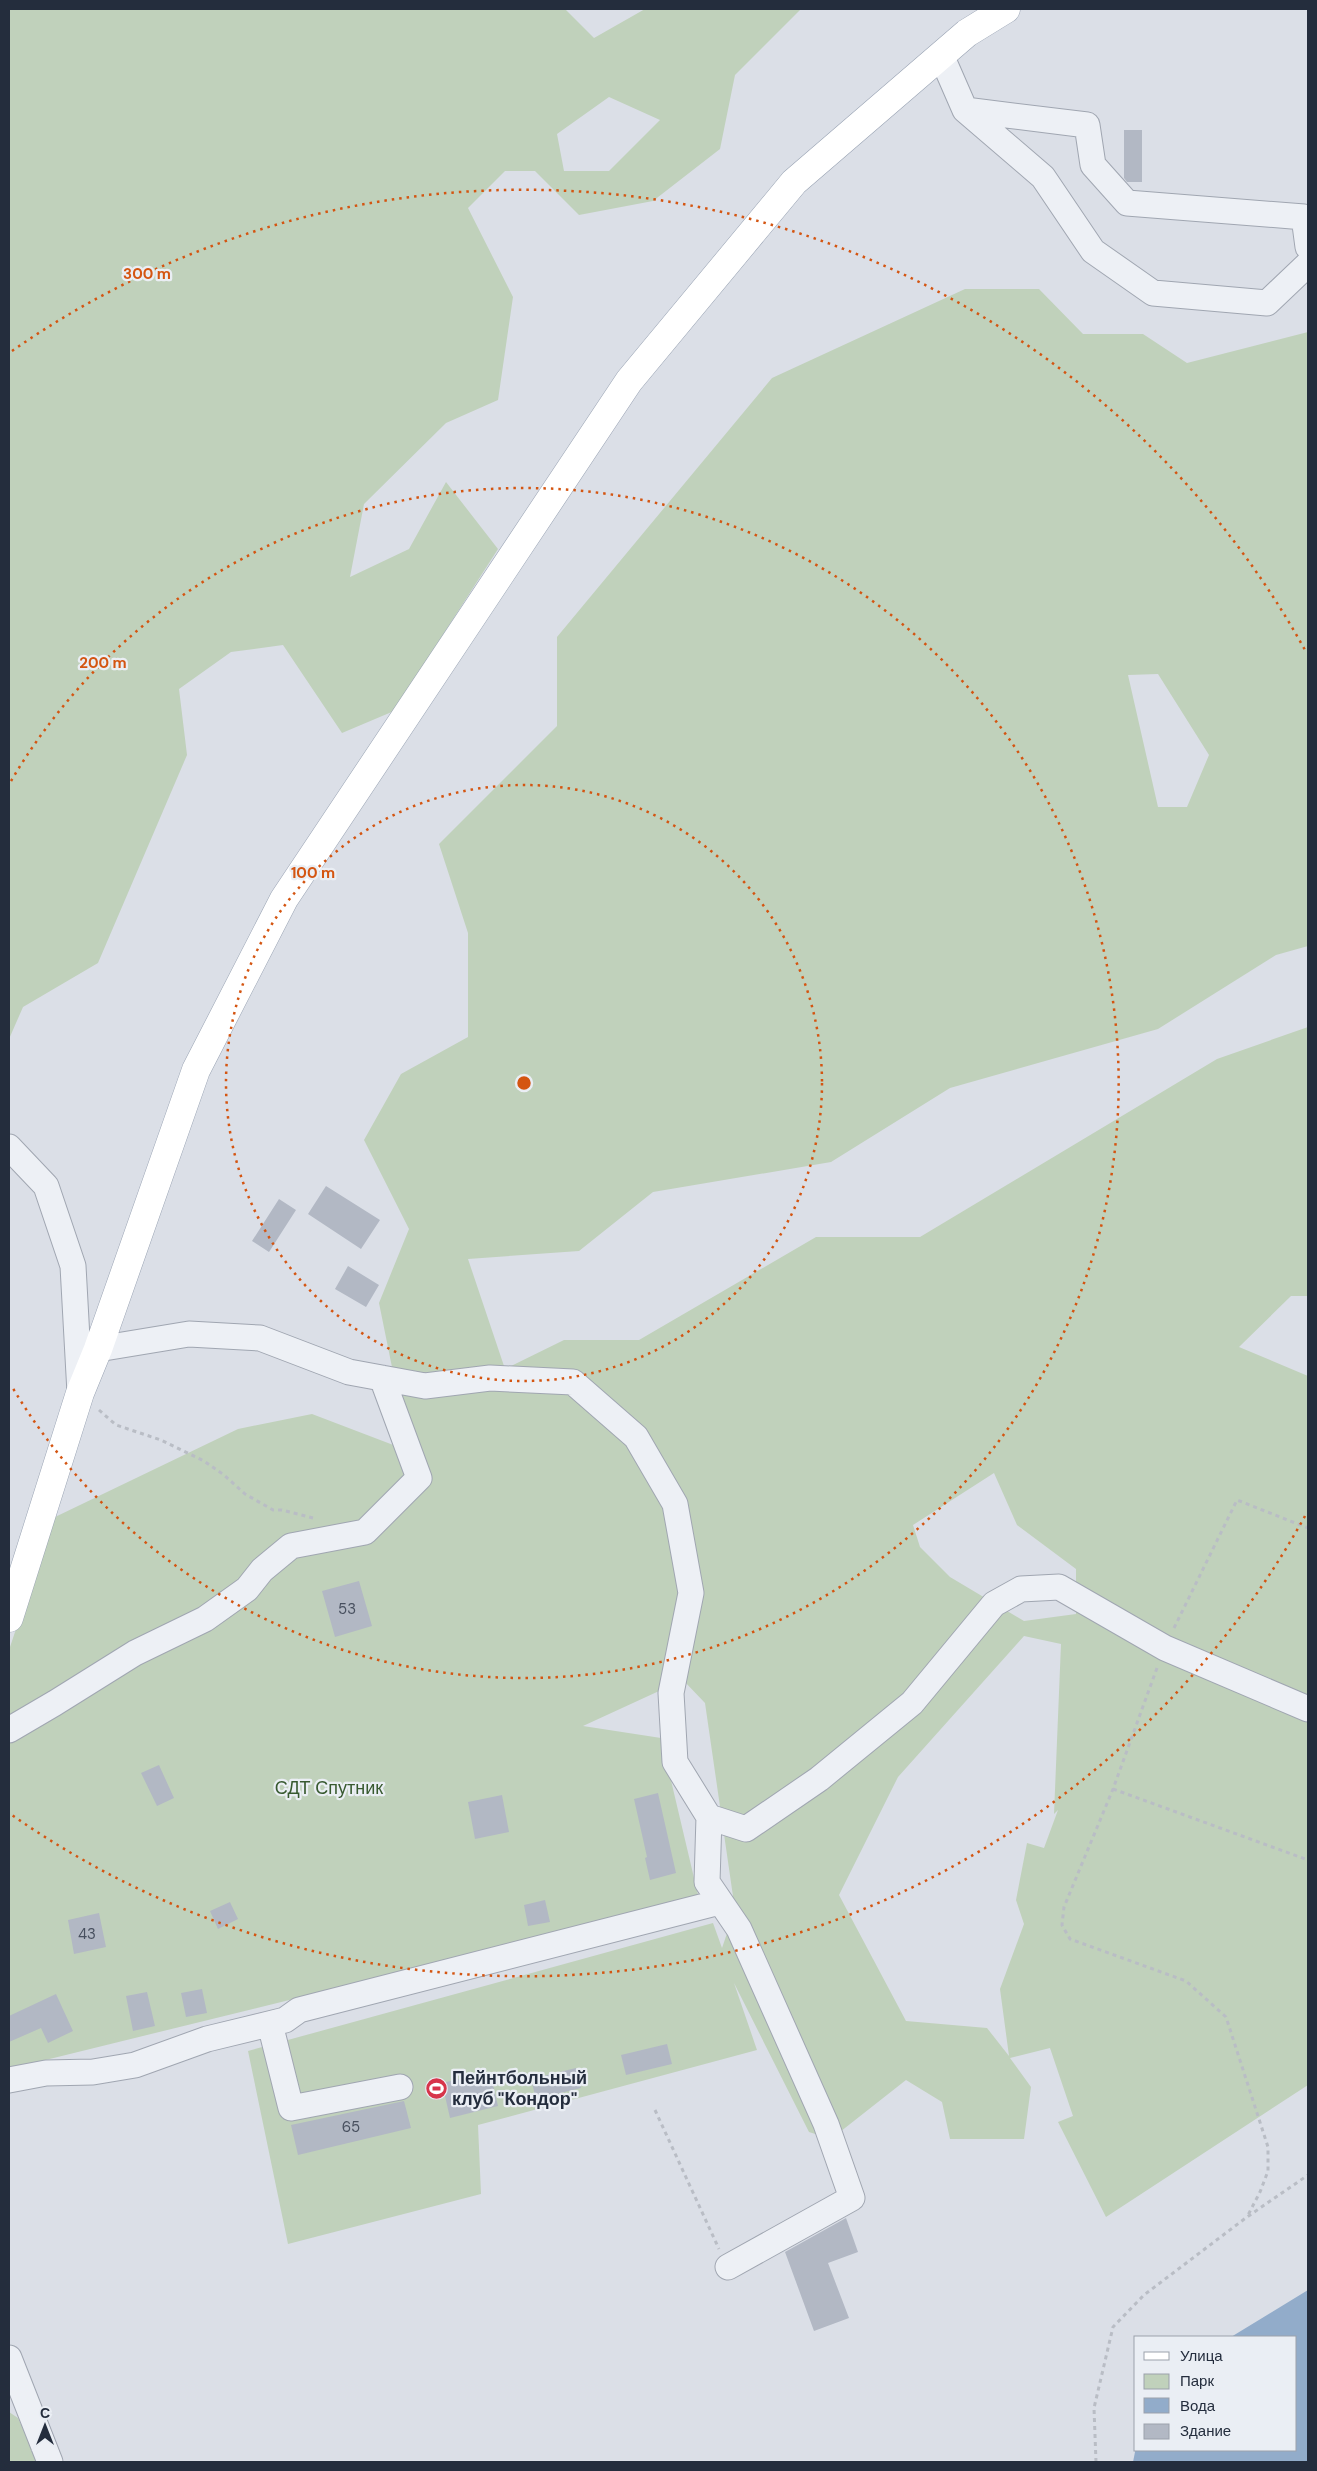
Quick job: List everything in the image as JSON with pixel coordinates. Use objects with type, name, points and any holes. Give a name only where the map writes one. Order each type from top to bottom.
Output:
[{"type":"main road","points":[[9,1618],[80,1393],[98,1349],[196,1070],[284,898],[629,382],[794,182],[966,33],[1006,9]]},
{"type":"street","points":[[941,55],[965,110],[1042,177],[1093,251],[1153,293],[1267,303],[1308,264]]},
{"type":"street","points":[[965,110],[1088,125],[1093,165],[1127,203],[1304,217],[1308,247]]},
{"type":"street","points":[[9,1147],[46,1186],[73,1266],[80,1393]]},
{"type":"street","points":[[98,1349],[189,1334],[260,1338],[349,1372],[425,1386],[490,1378],[573,1382],[636,1437],[675,1504],[691,1593],[671,1693],[675,1762],[709,1817],[707,1882],[739,1929],[826,2124],[852,2198],[728,2267]]},
{"type":"street","points":[[9,1730],[134,1652],[205,1619],[247,1589],[262,1570],[291,1546],[365,1532],[419,1478],[382,1378]]},
{"type":"street","points":[[709,1817],[746,1829],[818,1779],[912,1703],[994,1604],[1021,1589],[1059,1587],[1165,1648],[1308,1709]]},
{"type":"street","points":[[9,2080],[46,2073],[93,2072],[135,2065],[207,2039],[286,2020],[299,2010],[720,1902]]},
{"type":"street","points":[[270,2024],[291,2108],[400,2087]]},
{"type":"street","points":[[9,2358],[17,2405],[50,2462]]},
{"type":"path","points":[[80,1393],[116,1425],[162,1440],[204,1461],[224,1475],[245,1494],[273,1510],[282,1510],[319,1519]]},
{"type":"path","points":[[1247,2217],[1268,2171],[1268,2147],[1226,2017],[1186,1981],[1070,1939],[1062,1925],[1064,1907],[1113,1789],[1165,1648],[1237,1500],[1308,1528]]},
{"type":"path","points":[[1113,1789],[1308,1860]]},
{"type":"path","points":[[655,2110],[728,2267]]},
{"type":"path","points":[[1096,2462],[1094,2408],[1113,2327],[1144,2294],[1247,2217],[1308,2175]]},
{"type":"green space","points":[[9,9],[565,9],[594,38],[645,9],[801,9],[735,75],[720,149],[653,201],[579,215],[535,171],[505,171],[468,208],[513,297],[498,400],[446,423],[364,504],[350,577],[409,549],[446,482],[498,549],[394,711],[342,733],[283,645],[231,652],[179,689],[187,755],[98,963],[23,1007],[9,1039]],"holes":[[[609,97],[660,120],[609,171],[564,171],[557,134]]]},
{"type":"green space","name":"СДТ Спутник","points":[[965,289],[1039,289],[1083,334],[1143,334],[1187,363],[1308,332],[1308,946],[1276,955],[1158,1029],[950,1088],[831,1162],[653,1192],[579,1251],[468,1259],[505,1369],[564,1340],[639,1340],[816,1237],[920,1237],[1217,1059],[1308,1027],[1308,1296],[1291,1296],[1239,1347],[1308,1376],[1308,2085],[1106,2217],[1058,2122],[1073,2116],[1050,2048],[1010,2058],[1031,2087],[1024,2139],[950,2139],[942,2102],[906,2080],[831,2139],[809,2132],[734,1983],[757,2050],[478,2125],[481,2194],[288,2244],[248,2051],[713,1923],[722,1948],[735,1910],[705,1703],[683,1680],[583,1726],[661,1738],[699,1899],[9,2069],[9,1743],[37,1727],[9,1714],[9,1650],[53,1518],[238,1429],[312,1414],[409,1451],[379,1303],[409,1229],[364,1140],[401,1074],[468,1037],[468,933],[439,844],[557,726],[557,637],[772,378]],"holes":[[[1158,674],[1209,755],[1187,807],[1158,807],[1128,675]],[[994,1473],[1017,1525],[1076,1569],[1076,1614],[1024,1621],[950,1577],[920,1547],[913,1525]],[[1024,1636],[1061,1644],[1054,1814],[1058,1810],[1044,1848],[1027,1843],[1016,1900],[1024,1924],[1000,1989],[1009,2056],[987,2028],[906,2021],[839,1895],[898,1777]]]},
{"type":"green space","points":[[9,2412],[18,2418],[38,2462],[9,2462]]},
{"type":"water","points":[[1308,2290],[1308,2462],[1133,2462],[1135,2451],[1297,2451],[1297,2336],[1233,2336]]},
{"type":"building","points":[[1124,130],[1142,130],[1142,182],[1127,182],[1124,178]]},
{"type":"building","points":[[326,1186],[380,1220],[361,1249],[308,1214]]},
{"type":"building","points":[[279,1199],[296,1210],[269,1252],[252,1241]]},
{"type":"building","points":[[348,1266],[379,1285],[366,1307],[335,1289]]},
{"type":"building","points":[[359,1581],[372,1626],[335,1637],[322,1591]]},
{"type":"building","points":[[159,1765],[174,1798],[157,1806],[141,1773]]},
{"type":"building","points":[[658,1793],[676,1873],[650,1880],[645,1858],[647,1857],[634,1799]]},
{"type":"building","points":[[502,1795],[509,1832],[475,1839],[468,1802]]},
{"type":"building","points":[[545,1900],[550,1922],[528,1926],[524,1905]]},
{"type":"building","points":[[230,1902],[238,1919],[218,1929],[210,1911]]},
{"type":"building","points":[[99,1913],[106,1947],[74,1954],[68,1920]]},
{"type":"building","points":[[202,1989],[207,2013],[186,2017],[181,1993]]},
{"type":"building","points":[[147,1992],[155,2026],[133,2031],[126,1996]]},
{"type":"building","points":[[56,1994],[73,2031],[48,2043],[41,2028],[9,2042],[9,2016]]},
{"type":"building","points":[[667,2044],[672,2064],[626,2075],[621,2055]]},
{"type":"building","points":[[576,2068],[581,2088],[536,2099],[531,2079]]},
{"type":"building","points":[[490,2072],[498,2106],[450,2118],[442,2083]]},
{"type":"building","points":[[404,2101],[411,2128],[298,2155],[291,2125]]},
{"type":"building","points":[[846,2218],[858,2252],[828,2263],[849,2318],[814,2331],[785,2252]]},
{"type":"place","name":"Пейнтбольный клуб \"Кондор\"","points":[[436,2088]]}]
